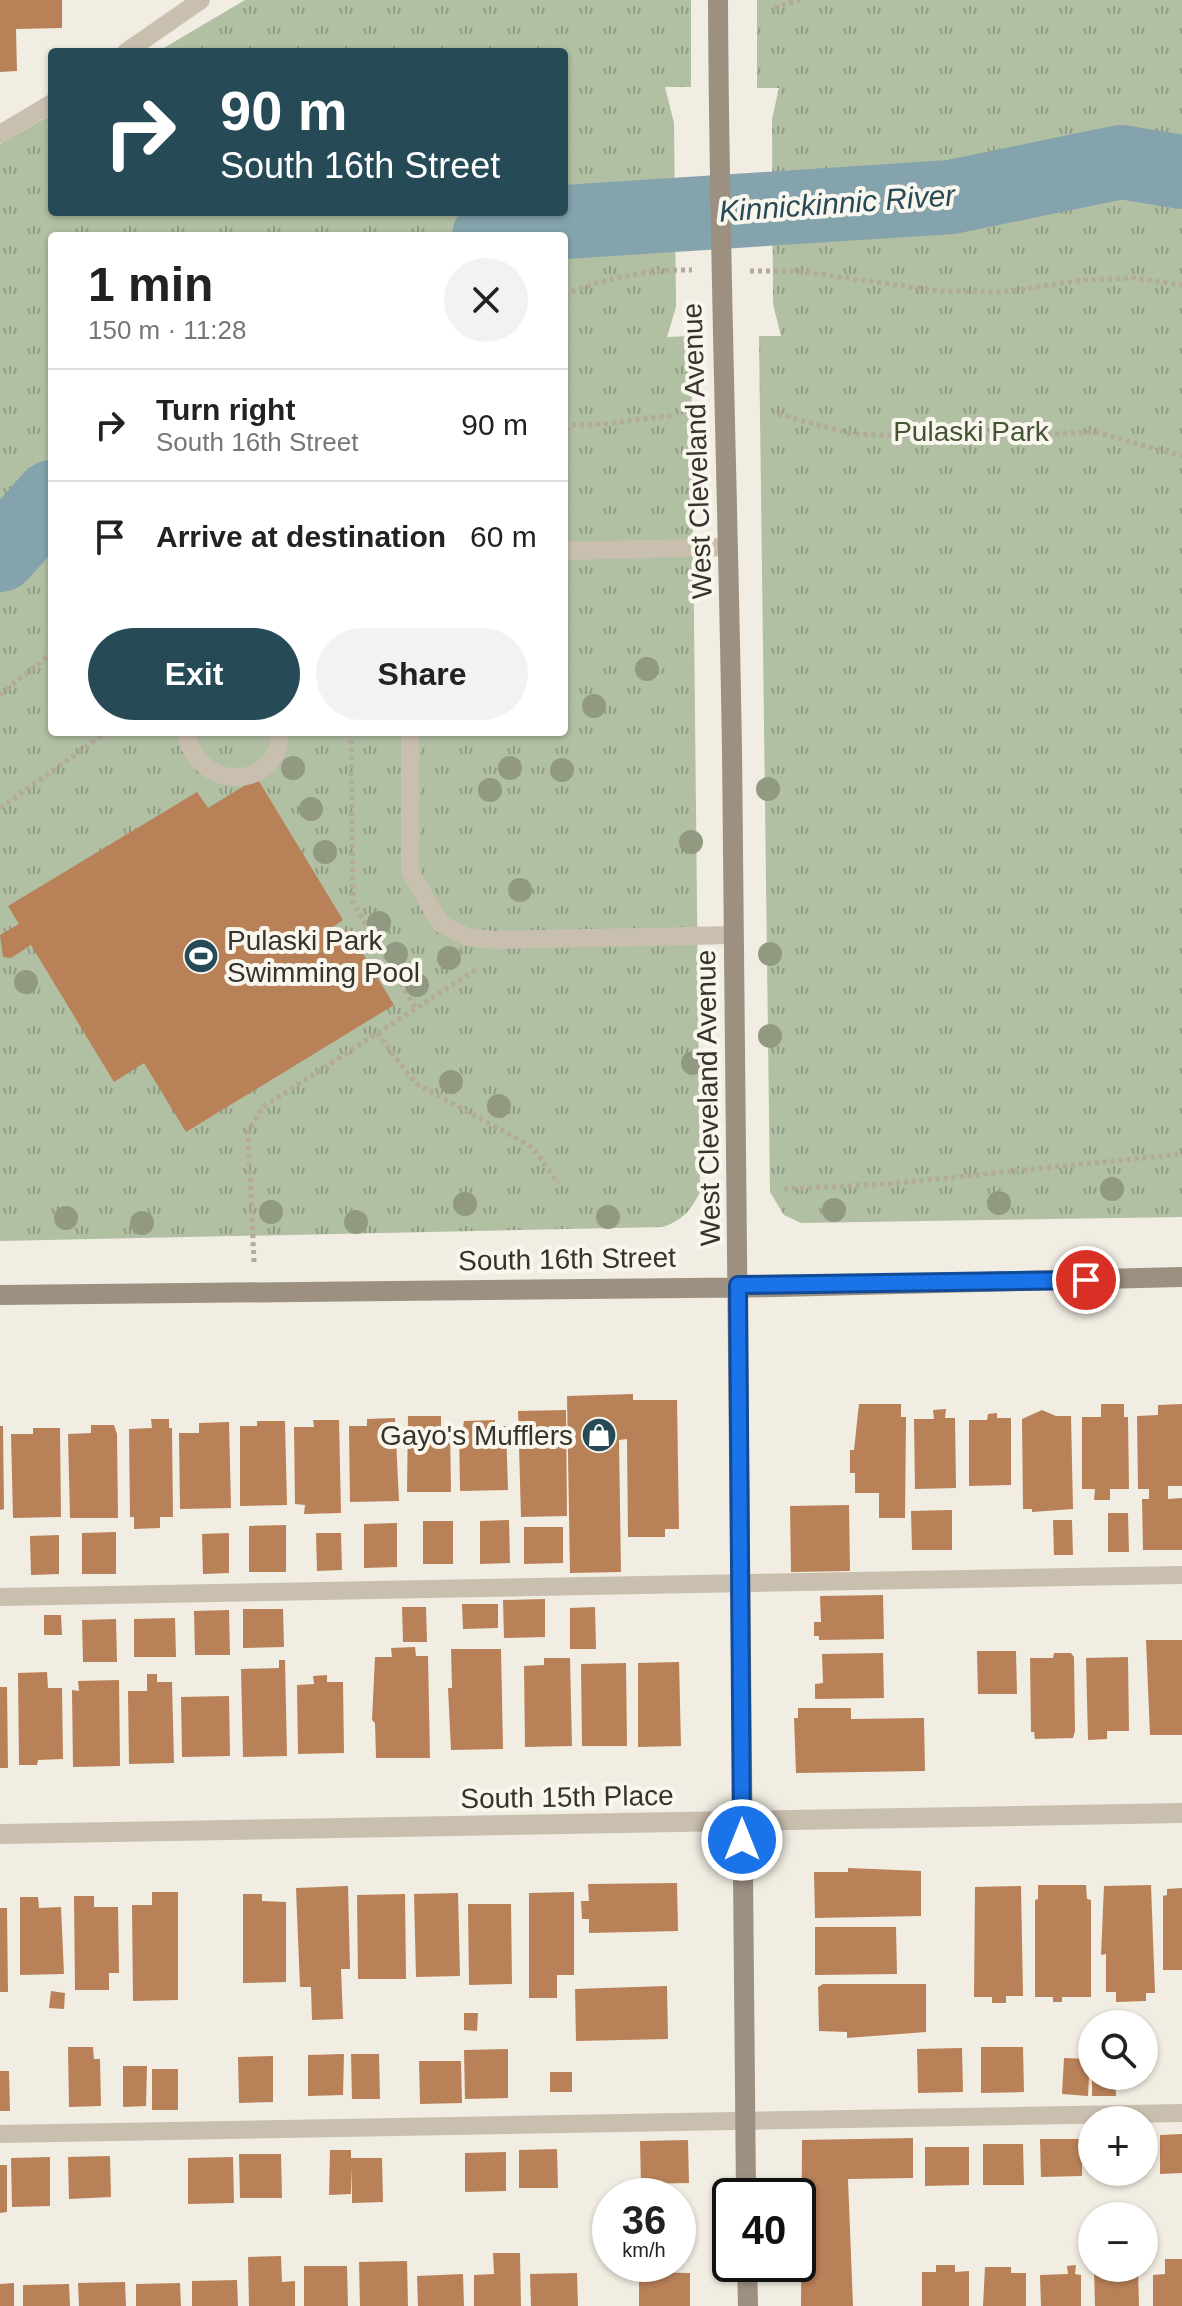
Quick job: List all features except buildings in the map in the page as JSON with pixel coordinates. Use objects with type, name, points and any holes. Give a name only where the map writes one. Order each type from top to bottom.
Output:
[{"type":"street","name":"West Cleveland Avenue","points":[[718,0],[720,315],[729,547],[734,935],[746,2178]]},
{"type":"street","name":"South 16th Street","points":[[0,1295],[738,1285],[795,1287],[1182,1277]]},
{"type":"street","name":"South 15th Place","points":[[0,1834],[1182,1813]]},
{"type":"street","points":[[747,2282],[748,2306]]},
{"type":"lane","points":[[132,48],[201,0]]},
{"type":"lane","points":[[0,134],[48,105]]},
{"type":"lane","points":[[568,551],[729,547]]},
{"type":"lane","points":[[187,736],[195,759],[206,770],[220,777],[236,778],[265,766],[275,753],[279,736]]},
{"type":"lane","points":[[410,736],[410,872],[441,924],[467,937],[495,940],[734,935]]},
{"type":"lane","points":[[0,1597],[1182,1575]]},
{"type":"lane","points":[[0,2134],[1182,2113]]},
{"type":"path","points":[[774,8],[800,0]]},
{"type":"path","points":[[568,292],[601,280],[666,270],[696,270]]},
{"type":"path","points":[[739,270],[797,271],[940,291],[1001,292],[1085,280],[1135,278],[1182,285]]},
{"type":"path","points":[[778,414],[850,434],[965,438],[1095,432],[1182,456]]},
{"type":"path","points":[[568,424],[599,427],[644,416],[676,416]]},
{"type":"path","points":[[0,695],[48,656]]},
{"type":"path","points":[[0,808],[101,736]]},
{"type":"path","points":[[351,736],[353,902],[416,1009]]},
{"type":"path","points":[[255,1291],[248,1131],[263,1107],[484,964]]},
{"type":"path","points":[[377,1033],[415,1083],[532,1147],[558,1183]]},
{"type":"path","points":[[784,1189],[886,1184],[1182,1154]]},
{"type":"green space","points":[[245,0],[691,0],[691,87],[665,87],[674,123],[676,307],[667,337],[691,336],[700,1192],[686,1214],[676,1221],[663,1227],[0,1241],[0,144],[48,116],[48,216],[568,216],[568,48],[164,48]]},
{"type":"green space","name":"Pulaski Park","points":[[757,0],[1182,0],[1182,1217],[801,1223],[784,1215],[770,1192],[759,336],[781,336],[773,304],[772,119],[779,88],[757,88]]},
{"type":"waterway","name":"Kinnickinnic River","points":[[500,232],[519,225],[951,197],[1121,162],[1182,172]]},
{"type":"waterway","name":"Kinnickinnic River","points":[[0,555],[48,501]]},
{"type":"place","name":"Pulaski Park Swimming Pool","points":[[201,956]]},
{"type":"place","name":"Gayo's Mufflers","points":[[599,1435]]},
{"type":"route","points":[[742,1840],[738,1285],[779,1287],[1086,1280]]}]
